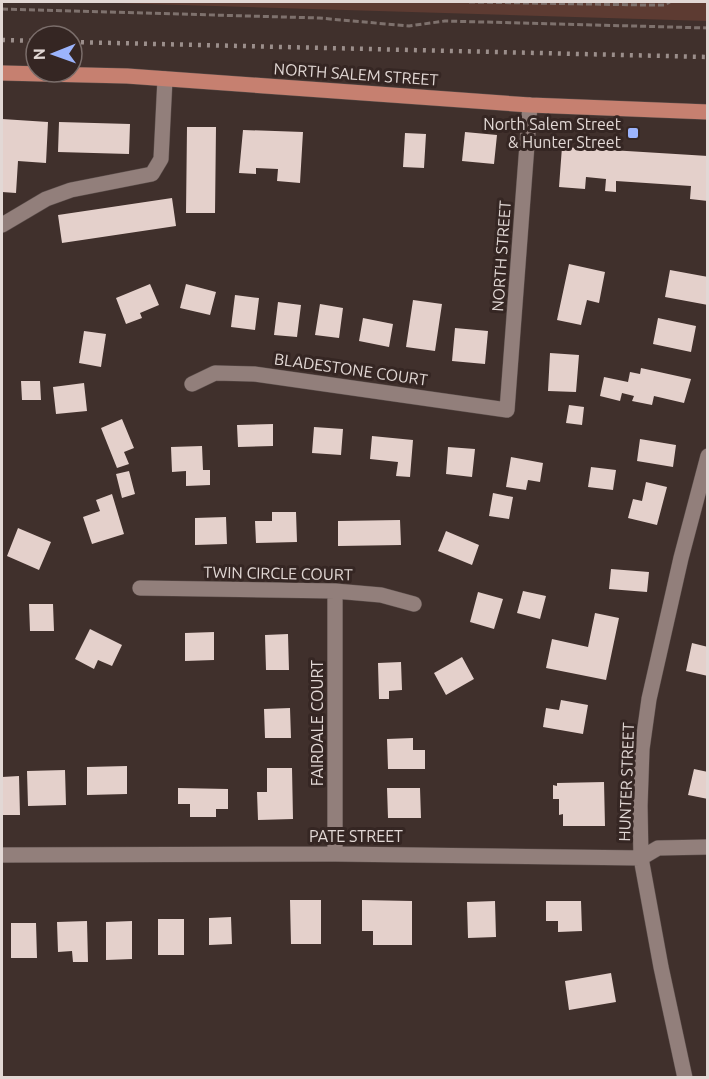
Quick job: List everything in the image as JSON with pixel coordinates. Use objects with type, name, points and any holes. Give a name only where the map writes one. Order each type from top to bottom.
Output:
[{"type":"main road","name":"NORTH SALEM STREET","points":[[2,73],[127,76],[530,105],[708,112]]},
{"type":"street","points":[[2,225],[46,199],[71,190],[152,174],[160,159],[165,79]]},
{"type":"street","name":"NORTH STREET","points":[[507,410],[530,105]]},
{"type":"street","name":"BLADESTONE COURT","points":[[192,384],[215,373],[254,374],[507,410]]},
{"type":"street","name":"HUNTER STREET","points":[[685,1077],[661,967],[641,858],[642,749],[649,699],[681,558],[708,456]]},
{"type":"street","name":"TWIN CIRCLE COURT","points":[[140,588],[335,591],[381,595],[414,604]]},
{"type":"street","name":"FAIRDALE COURT","points":[[335,591],[335,854]]},
{"type":"street","name":"PATE STREET","points":[[2,855],[335,854],[641,858],[658,848],[708,847]]},
{"type":"path","points":[[468,2],[611,5],[664,5],[670,2]]},
{"type":"path","points":[[2,9],[319,18],[409,26],[445,21],[708,28]]},
{"type":"shaded area","points":[[81,2],[707,2],[708,21],[707,21]]},
{"type":"building","points":[[2,119],[48,122],[46,163],[18,161],[16,193],[2,192]]},
{"type":"building","points":[[59,122],[130,124],[129,154],[58,152]]},
{"type":"building","points":[[187,127],[216,127],[215,213],[186,213]]},
{"type":"building","points":[[243,130],[303,132],[300,183],[277,181],[278,169],[256,168],[256,174],[239,173]]},
{"type":"building","points":[[465,132],[497,135],[494,164],[462,161]]},
{"type":"building","points":[[405,133],[426,134],[424,168],[403,167]]},
{"type":"building","points":[[562,147],[708,156],[708,201],[690,199],[691,186],[616,181],[616,192],[605,191],[606,179],[586,177],[585,189],[559,187]]},
{"type":"building","points":[[172,198],[176,226],[62,243],[58,215]]},
{"type":"building","points":[[569,264],[605,272],[599,303],[587,300],[581,325],[557,320]]},
{"type":"building","points":[[670,270],[708,277],[708,305],[665,297]]},
{"type":"building","points":[[150,284],[159,305],[140,313],[142,318],[126,324],[116,298]]},
{"type":"building","points":[[186,284],[216,292],[210,315],[180,308]]},
{"type":"building","points":[[235,295],[259,298],[255,330],[231,327]]},
{"type":"building","points":[[413,300],[442,304],[435,351],[406,347]]},
{"type":"building","points":[[278,302],[301,305],[297,337],[274,335]]},
{"type":"building","points":[[320,304],[343,308],[339,338],[315,335]]},
{"type":"building","points":[[363,318],[393,324],[389,347],[359,341]]},
{"type":"building","points":[[658,318],[696,326],[691,352],[653,344]]},
{"type":"building","points":[[455,328],[488,331],[485,364],[452,361]]},
{"type":"building","points":[[84,331],[106,334],[101,367],[79,363]]},
{"type":"building","points":[[550,353],[579,355],[576,392],[548,391]]},
{"type":"building","points":[[641,368],[691,379],[684,403],[654,396],[652,405],[632,401],[634,396],[622,393],[620,401],[600,396],[604,377],[628,382],[630,372],[640,374]]},
{"type":"building","points":[[21,381],[40,381],[41,400],[22,400]]},
{"type":"building","points":[[84,383],[87,411],[56,414],[53,387]]},
{"type":"building","points":[[569,405],[584,407],[582,425],[566,423]]},
{"type":"building","points":[[122,419],[134,448],[124,452],[129,464],[117,468],[101,428]]},
{"type":"building","points":[[273,424],[273,446],[238,447],[237,425]]},
{"type":"building","points":[[314,427],[343,429],[341,455],[312,453]]},
{"type":"building","points":[[372,436],[413,440],[410,477],[396,476],[398,462],[370,459]]},
{"type":"building","points":[[640,439],[676,445],[673,467],[637,461]]},
{"type":"building","points":[[202,446],[203,470],[210,470],[210,485],[186,486],[186,471],[172,472],[171,447]]},
{"type":"building","points":[[448,447],[475,449],[472,477],[446,474]]},
{"type":"building","points":[[511,457],[543,463],[540,482],[528,480],[526,490],[506,487]]},
{"type":"building","points":[[591,467],[616,470],[613,490],[588,487]]},
{"type":"building","points":[[129,471],[135,494],[122,498],[116,474]]},
{"type":"building","points":[[646,482],[667,487],[657,525],[628,518],[633,499],[642,501]]},
{"type":"building","points":[[493,493],[513,497],[509,519],[489,516]]},
{"type":"building","points":[[112,494],[124,534],[92,544],[83,517],[100,511],[96,500]]},
{"type":"building","points":[[272,512],[296,512],[297,542],[256,543],[255,521],[272,521]]},
{"type":"building","points":[[226,517],[227,544],[195,545],[195,518]]},
{"type":"building","points":[[400,520],[401,545],[338,546],[338,521]]},
{"type":"building","points":[[18,528],[51,542],[39,570],[7,556]]},
{"type":"building","points":[[446,531],[479,545],[472,565],[438,551]]},
{"type":"building","points":[[611,569],[649,572],[647,592],[609,589]]},
{"type":"building","points":[[523,591],[546,596],[540,619],[517,613]]},
{"type":"building","points":[[478,592],[503,599],[494,629],[470,622]]},
{"type":"building","points":[[29,604],[53,604],[54,631],[30,631]]},
{"type":"building","points":[[595,613],[619,618],[606,680],[546,668],[552,639],[588,647]]},
{"type":"building","points":[[90,629],[122,645],[112,666],[98,660],[94,669],[75,659]]},
{"type":"building","points":[[214,632],[214,660],[185,661],[185,633]]},
{"type":"building","points":[[288,634],[289,670],[266,670],[265,635]]},
{"type":"building","points":[[692,643],[708,647],[708,676],[686,671]]},
{"type":"building","points":[[462,657],[474,679],[446,695],[434,673]]},
{"type":"building","points":[[401,662],[402,690],[389,691],[389,699],[379,699],[378,663]]},
{"type":"building","points":[[561,700],[588,705],[583,734],[543,727],[546,708],[559,710]]},
{"type":"building","points":[[290,708],[291,738],[265,738],[264,709]]},
{"type":"building","points":[[413,738],[413,750],[425,750],[425,769],[388,769],[387,739]]},
{"type":"building","points":[[127,766],[127,794],[87,795],[87,767]]},
{"type":"building","points":[[267,768],[292,768],[293,819],[258,820],[257,792],[267,792]]},
{"type":"building","points":[[694,769],[708,772],[708,799],[688,795]]},
{"type":"building","points":[[65,770],[66,805],[28,806],[27,771]]},
{"type":"building","points":[[19,776],[20,815],[2,815],[2,777]]},
{"type":"building","points":[[604,782],[605,826],[563,826],[563,814],[559,815],[559,799],[553,799],[553,785]]},
{"type":"building","points":[[178,788],[228,789],[228,809],[216,809],[216,817],[190,817],[190,804],[178,804]]},
{"type":"building","points":[[387,788],[420,788],[421,818],[388,818]]},
{"type":"building","points":[[290,900],[321,900],[321,944],[291,944]]},
{"type":"building","points":[[362,900],[412,901],[412,945],[373,945],[373,931],[362,931]]},
{"type":"building","points":[[495,901],[496,937],[468,938],[467,902]]},
{"type":"building","points":[[546,901],[581,901],[582,931],[558,932],[558,921],[546,921]]},
{"type":"building","points":[[231,917],[232,944],[209,945],[209,918]]},
{"type":"building","points":[[158,919],[184,919],[184,955],[158,955]]},
{"type":"building","points":[[87,921],[88,962],[73,962],[72,951],[58,952],[57,922]]},
{"type":"building","points":[[132,921],[132,959],[106,960],[106,922]]},
{"type":"building","points":[[11,923],[36,923],[37,958],[11,958]]},
{"type":"building","points":[[611,973],[616,1002],[569,1010],[565,981]]},
{"type":"railway","points":[[2,40],[24,41]]},
{"type":"railway","points":[[84,42],[708,57]]},
{"type":"place","name":"North Salem Street & Hunter Street","points":[[633,133]]}]
